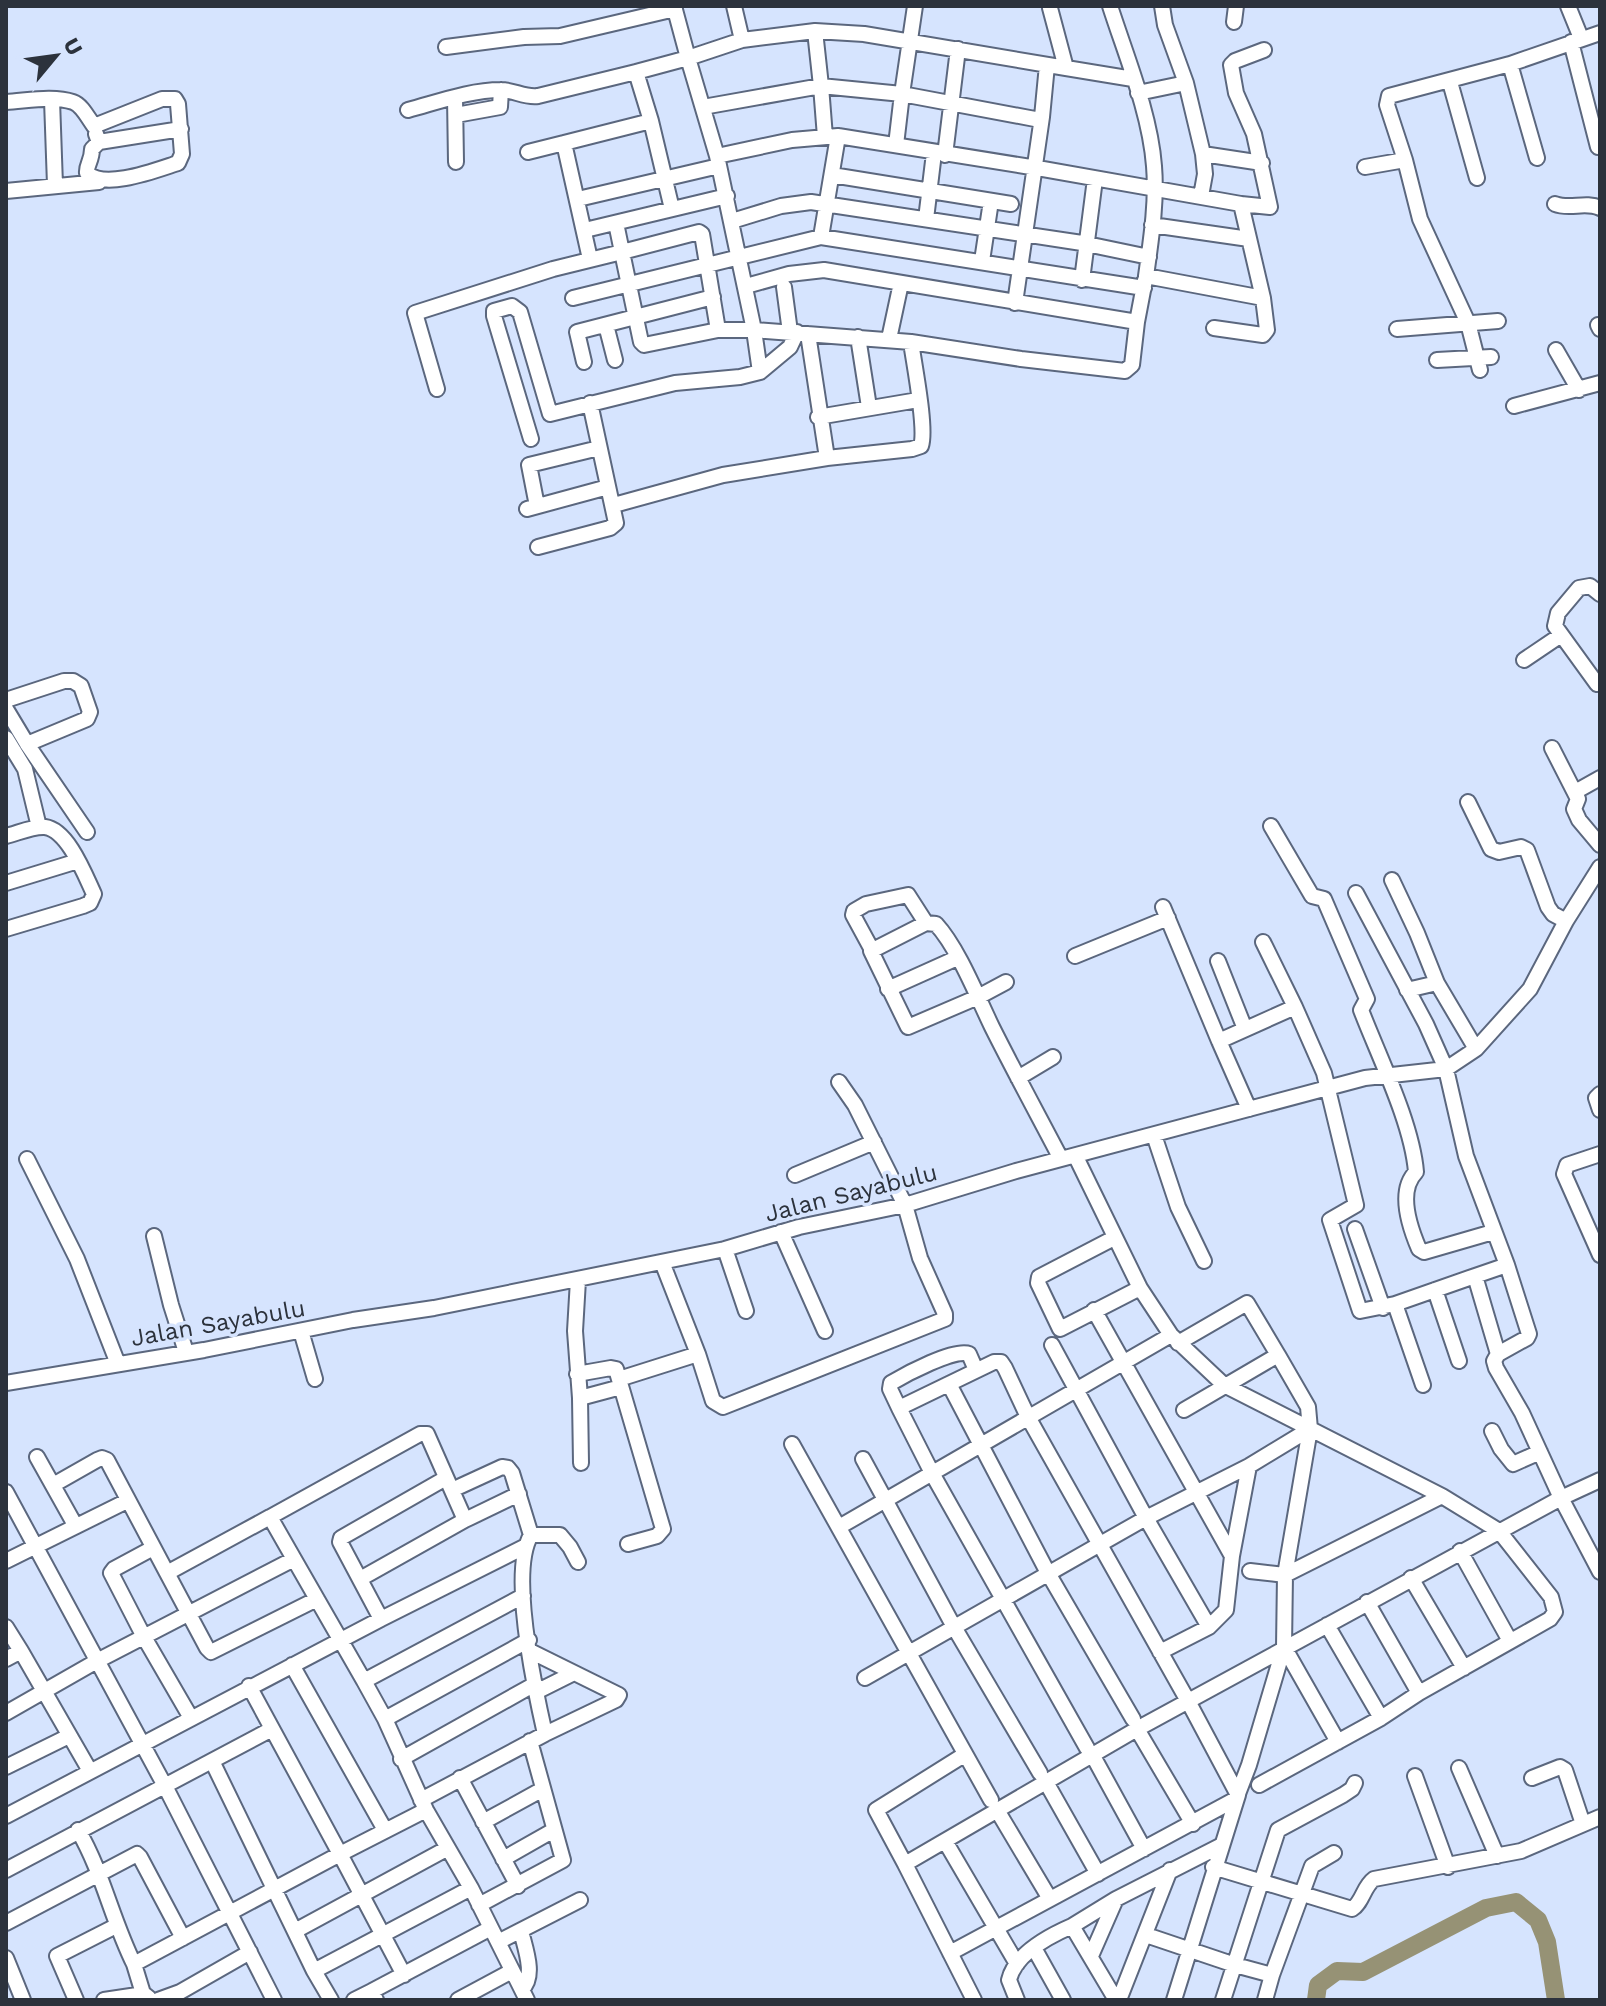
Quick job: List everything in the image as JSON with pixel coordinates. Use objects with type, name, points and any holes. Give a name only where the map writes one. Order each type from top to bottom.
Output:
[{"type":"street","points":[[734,6],[742,40]]},
{"type":"street","points":[[896,145],[915,6]]},
{"type":"street","points":[[616,223],[644,345],[718,330],[754,330],[889,339],[1125,371],[1132,365],[1149,257],[1154,162],[1136,86],[1110,6]]},
{"type":"street","points":[[1162,6],[1165,25],[1186,83],[1203,154],[1205,174],[1201,196]]},
{"type":"street","points":[[1234,22],[1236,6]]},
{"type":"street","points":[[1568,6],[1596,121],[1598,147]]},
{"type":"street","points":[[1045,7],[1066,68]]},
{"type":"street","points":[[446,47],[524,37],[560,36],[674,8],[727,196],[760,372]]},
{"type":"street","points":[[815,31],[821,86],[832,136],[832,175],[821,237]]},
{"type":"street","points":[[408,110],[501,90],[515,91],[529,97],[538,96],[688,58],[742,40],[815,31],[958,49],[1066,68],[1136,86],[1186,83]]},
{"type":"street","points":[[1437,360],[1483,361],[1420,219],[1387,99],[1395,93],[1450,82],[1600,33]]},
{"type":"street","points":[[926,219],[929,190],[940,154],[958,49]]},
{"type":"street","points":[[578,199],[665,178],[792,140],[832,136],[1270,207],[1254,134],[1236,93],[1231,70],[1235,61],[1264,50]]},
{"type":"street","points":[[1510,64],[1537,158]]},
{"type":"street","points":[[1015,303],[1047,65]]},
{"type":"street","points":[[636,72],[672,209]]},
{"type":"street","points":[[1450,82],[1477,178]]},
{"type":"street","points":[[703,107],[821,86],[902,94],[1035,119],[1042,117]]},
{"type":"street","points":[[456,115],[500,107],[501,90]]},
{"type":"street","points":[[6,191],[112,181],[178,163],[182,154],[175,99],[168,98],[94,126]]},
{"type":"street","points":[[455,98],[456,162]]},
{"type":"street","points":[[52,100],[55,185]]},
{"type":"street","points":[[6,102],[73,102],[81,107],[94,126],[99,142]]},
{"type":"street","points":[[528,152],[651,121]]},
{"type":"street","points":[[112,181],[92,178],[87,173],[92,161],[92,149],[99,142],[181,129]]},
{"type":"street","points":[[564,143],[590,259]]},
{"type":"street","points":[[1203,154],[1262,163]]},
{"type":"street","points":[[1365,167],[1405,160]]},
{"type":"street","points":[[832,175],[1011,204]]},
{"type":"street","points":[[1082,280],[1095,179]]},
{"type":"street","points":[[585,230],[727,196]]},
{"type":"street","points":[[982,261],[991,201]]},
{"type":"street","points":[[732,221],[781,206],[827,203],[1086,243],[1149,257]]},
{"type":"street","points":[[1214,328],[1263,335],[1267,330],[1263,298],[1241,204]]},
{"type":"street","points":[[1555,204],[1566,207],[1594,205],[1600,208]]},
{"type":"street","points":[[1152,225],[1249,239]]},
{"type":"street","points":[[437,389],[415,313],[590,259],[699,232],[702,234],[718,330]]},
{"type":"street","points":[[573,298],[821,237],[982,261],[1082,280],[1145,282],[1263,298]]},
{"type":"street","points":[[746,286],[817,270],[1137,322]]},
{"type":"street","points":[[889,339],[901,283]]},
{"type":"street","points":[[784,287],[827,458]]},
{"type":"street","points":[[584,362],[577,332],[713,297]]},
{"type":"street","points":[[531,439],[494,311],[506,307],[516,308],[520,312],[552,420],[590,403],[675,383],[760,372],[784,354],[798,333]]},
{"type":"street","points":[[1397,329],[1498,321]]},
{"type":"street","points":[[606,325],[615,360]]},
{"type":"street","points":[[858,337],[869,407]]},
{"type":"street","points":[[614,505],[723,475],[921,446],[922,414],[911,342]]},
{"type":"street","points":[[1556,350],[1579,390]]},
{"type":"street","points":[[509,364],[532,357]]},
{"type":"street","points":[[1514,406],[1600,383]]},
{"type":"street","points":[[818,417],[918,400]]},
{"type":"street","points":[[538,547],[610,528],[616,520],[590,403]]},
{"type":"street","points":[[599,448],[529,465],[532,508],[608,487]]},
{"type":"street","points":[[1599,687],[1555,626],[1555,619],[1579,588],[1590,586],[1600,594]]},
{"type":"street","points":[[1524,660],[1561,635]]},
{"type":"street","points":[[27,744],[87,719],[90,710],[81,686],[69,681],[7,699],[27,744],[87,832]]},
{"type":"street","points":[[6,738],[25,769],[39,827]]},
{"type":"street","points":[[1552,748],[1578,799],[1574,809],[1579,820],[1600,845]]},
{"type":"street","points":[[1575,792],[1600,778]]},
{"type":"street","points":[[1468,802],[1491,849],[1499,852],[1521,847],[1527,850],[1548,907],[1553,914],[1566,921]]},
{"type":"street","points":[[1271,826],[1312,896],[1324,899],[1367,999],[1361,1010],[1404,1121],[1416,1169],[1408,1189],[1408,1218],[1419,1249],[1429,1251],[1493,1232]]},
{"type":"street","points":[[6,836],[39,827],[58,833],[78,861],[94,894],[90,903],[6,929]]},
{"type":"street","points":[[6,883],[78,861]]},
{"type":"street","name":"Jalan Sayabulu","points":[[6,1383],[578,1280],[725,1249],[781,1232],[905,1205],[1328,1088],[1385,1075],[1446,1069],[1476,1049],[1530,989],[1566,921],[1600,867]]},
{"type":"street","points":[[1392,880],[1437,983],[1476,1049]]},
{"type":"street","points":[[1356,893],[1446,1069],[1466,1156],[1529,1334],[1498,1354],[1494,1361],[1496,1368],[1522,1413],[1561,1498],[1600,1572]]},
{"type":"street","points":[[926,923],[911,898],[905,894],[866,904],[855,910],[853,915],[908,1027],[1006,982]]},
{"type":"street","points":[[1075,956],[1166,912],[1249,1109]]},
{"type":"street","points":[[872,950],[926,923],[936,924],[941,929],[1018,1078],[1068,1158],[1140,1288],[1174,1339],[1224,1385],[1442,1496],[1499,1531],[1551,1597],[1555,1612],[1550,1619],[1259,1785]]},
{"type":"street","points":[[1263,942],[1315,1048],[1328,1088],[1356,1205],[1331,1218],[1331,1222],[1359,1308],[1364,1312],[1389,1306],[1507,1265]]},
{"type":"street","points":[[888,989],[957,958]]},
{"type":"street","points":[[1218,961],[1245,1029]]},
{"type":"street","points":[[1407,990],[1437,983]]},
{"type":"street","points":[[1219,1041],[1295,1007]]},
{"type":"street","points":[[1018,1078],[1053,1057]]},
{"type":"street","points":[[662,1262],[713,1401],[723,1407],[945,1319],[920,1258],[905,1205],[855,1105],[839,1082]]},
{"type":"street","points":[[1600,1094],[1596,1098],[1600,1110]]},
{"type":"street","points":[[1154,1135],[1178,1207],[1204,1261]]},
{"type":"street","points":[[795,1175],[874,1142]]},
{"type":"street","points":[[1600,1154],[1567,1165],[1564,1174],[1600,1255]]},
{"type":"street","points":[[27,1159],[77,1259],[118,1364]]},
{"type":"street","points":[[1355,1229],[1423,1385]]},
{"type":"street","points":[[781,1232],[825,1331]]},
{"type":"street","points":[[154,1236],[186,1352]]},
{"type":"street","points":[[1114,1238],[1038,1280],[1060,1329],[1140,1288]]},
{"type":"street","points":[[725,1249],[746,1311]]},
{"type":"street","points":[[1475,1276],[1498,1354]]},
{"type":"street","points":[[578,1280],[575,1331],[581,1463]]},
{"type":"street","points":[[1435,1290],[1459,1361]]},
{"type":"street","points":[[839,1527],[1076,1390],[1247,1303],[1308,1407],[1310,1429],[1285,1575],[1284,1647],[1174,2000]]},
{"type":"street","points":[[1094,1310],[1232,1556]]},
{"type":"street","points":[[301,1331],[315,1379]]},
{"type":"street","points":[[1052,1345],[1209,1627]]},
{"type":"street","points":[[976,1370],[969,1354],[960,1351],[891,1383],[890,1389],[933,1475],[1144,1849]]},
{"type":"street","points":[[580,1398],[698,1354]]},
{"type":"street","points":[[1184,1410],[1278,1355]]},
{"type":"street","points":[[899,1408],[976,1370],[1001,1362],[1028,1417],[1238,1795],[1193,1824],[950,1953]]},
{"type":"street","points":[[577,1374],[614,1368],[620,1383],[663,1529],[657,1536],[628,1544]]},
{"type":"street","points":[[949,1384],[1048,1573],[1193,1824]]},
{"type":"street","points":[[865,1678],[1146,1518],[1249,1466],[1310,1429]]},
{"type":"street","points":[[1492,1431],[1513,1464],[1540,1452]]},
{"type":"street","points":[[167,1573],[424,1433],[465,1520]]},
{"type":"street","points":[[792,1444],[964,1755],[1050,1899]]},
{"type":"street","points":[[37,1457],[75,1525]]},
{"type":"street","points":[[53,1485],[102,1458],[107,1460],[211,1652],[317,1599]]},
{"type":"street","points":[[863,1459],[954,1627],[1098,1874]]},
{"type":"street","points":[[1160,1652],[1209,1627],[1227,1607],[1232,1556],[1249,1466]]},
{"type":"street","points":[[381,1619],[340,1542],[344,1535],[449,1484],[502,1467],[508,1468],[519,1494],[528,1541],[523,1596],[545,1734]]},
{"type":"street","points":[[905,1864],[945,1841],[994,1805],[1135,1724],[1188,1701],[1460,1551],[1600,1480]]},
{"type":"street","points":[[6,1492],[165,1786],[250,1952],[268,1998]]},
{"type":"street","points":[[360,1579],[465,1520],[519,1494]]},
{"type":"street","points":[[1250,1571],[1285,1575],[1442,1496]]},
{"type":"street","points":[[6,1561],[127,1501]]},
{"type":"street","points":[[270,1517],[385,1719],[424,1805],[471,1888],[524,1994]]},
{"type":"street","points":[[6,1816],[528,1541],[560,1535],[578,1562]]},
{"type":"street","points":[[153,1548],[111,1573],[191,1718]]},
{"type":"street","points":[[1460,1551],[1510,1641]]},
{"type":"street","points":[[6,1713],[97,1661],[294,1559]]},
{"type":"street","points":[[1411,1578],[1464,1668]]},
{"type":"street","points":[[364,1681],[523,1596]]},
{"type":"street","points":[[1367,1602],[1419,1693]]},
{"type":"street","points":[[1327,1625],[1381,1718]]},
{"type":"street","points":[[6,1627],[90,1771]]},
{"type":"street","points":[[134,1964],[385,1830],[460,1778],[619,1697],[616,1692],[574,1673],[530,1645]]},
{"type":"street","points":[[385,1719],[530,1645]]},
{"type":"street","points":[[1284,1647],[1338,1742]]},
{"type":"street","points":[[6,1659],[21,1651]]},
{"type":"street","points":[[292,1665],[385,1830]]},
{"type":"street","points":[[401,1759],[536,1688],[574,1673]]},
{"type":"street","points":[[249,1686],[404,1975]]},
{"type":"street","points":[[6,1870],[272,1729]]},
{"type":"street","points":[[6,1767],[69,1736]]},
{"type":"street","points":[[479,1905],[563,1860],[530,1741]]},
{"type":"street","points":[[964,1755],[876,1810],[974,2000]]},
{"type":"street","points":[[212,1761],[331,2000]]},
{"type":"street","points":[[1532,1778],[1560,1767],[1565,1770],[1583,1824]]},
{"type":"street","points":[[1459,1768],[1497,1856]]},
{"type":"street","points":[[1415,1776],[1448,1867]]},
{"type":"street","points":[[460,1778],[518,1886]]},
{"type":"street","points":[[1223,2000],[1278,1830],[1343,1795],[1355,1783]]},
{"type":"street","points":[[483,1822],[543,1789]]},
{"type":"street","points":[[1213,1867],[1352,1909],[1374,1879],[1521,1851],[1600,1817]]},
{"type":"street","points":[[78,1830],[101,1874],[116,1926],[149,1998]]},
{"type":"street","points":[[503,1859],[554,1830]]},
{"type":"street","points":[[945,1841],[1017,1964]]},
{"type":"street","points":[[1017,2000],[1009,1980],[1017,1964],[1034,1948],[1116,1899],[1220,1846]]},
{"type":"street","points":[[295,1931],[448,1848]]},
{"type":"street","points":[[1265,2000],[1312,1866],[1334,1853]]},
{"type":"street","points":[[6,1923],[132,1855],[140,1857],[183,1938]]},
{"type":"street","points":[[1117,2000],[1170,1870]]},
{"type":"street","points":[[314,1971],[471,1888]]},
{"type":"street","points":[[1091,1956],[1116,1899]]},
{"type":"street","points":[[354,2000],[374,1996],[404,1975],[494,1935],[521,1931],[580,1900]]},
{"type":"street","points":[[76,2000],[57,1956],[116,1926]]},
{"type":"street","points":[[1072,1926],[1117,2000]]},
{"type":"street","points":[[521,1931],[529,1973],[524,1994]]},
{"type":"street","points":[[1146,1935],[1272,1975]]},
{"type":"street","points":[[1034,1948],[1063,2000]]},
{"type":"street","points":[[104,2000],[181,1996],[250,1952]]},
{"type":"street","points":[[7,1966],[23,2000]]},
{"type":"street","points":[[458,2000],[512,1971]]},
{"type":"waterway","points":[[1316,2000],[1318,1985],[1337,1971],[1363,1972],[1486,1908],[1516,1902],[1538,1920],[1547,1942],[1556,2000]]}]
